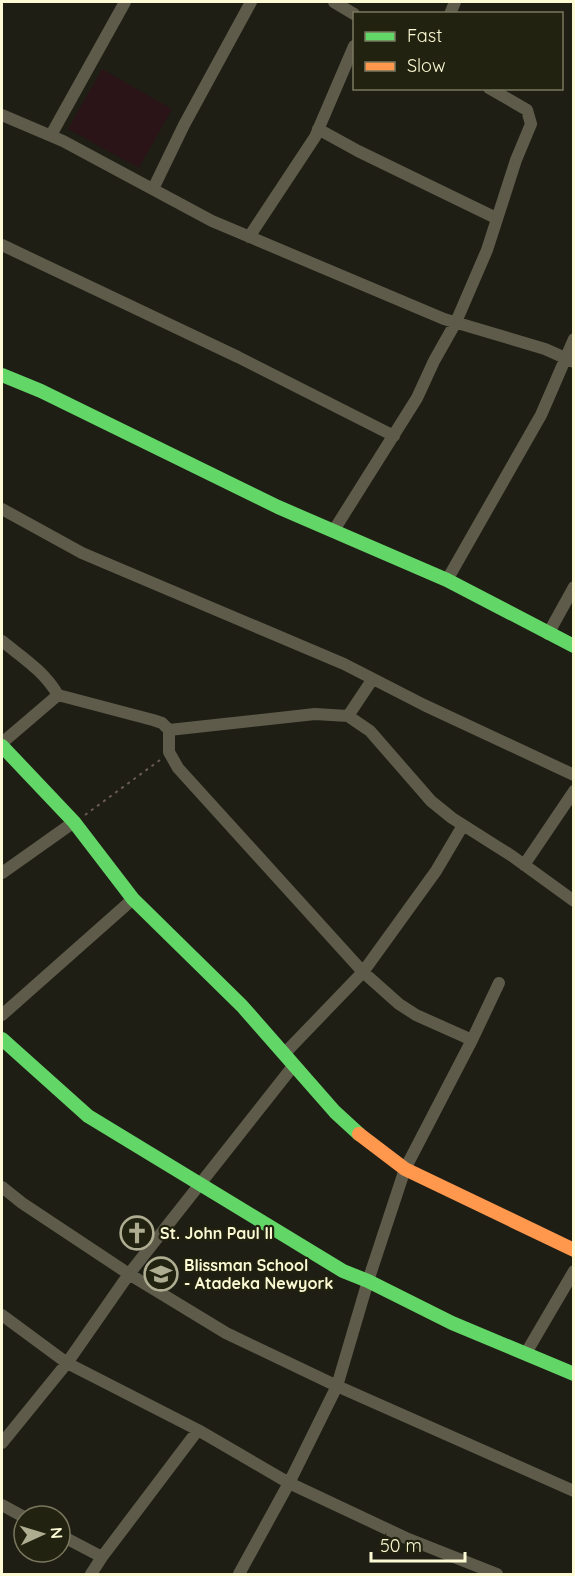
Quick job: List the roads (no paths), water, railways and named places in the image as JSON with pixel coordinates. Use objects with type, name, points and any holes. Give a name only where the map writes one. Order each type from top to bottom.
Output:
[{"type":"street","points":[[51,135],[125,2]]},
{"type":"street","points":[[153,189],[184,125],[251,2]]},
{"type":"street","points":[[334,2],[353,13]]},
{"type":"street","points":[[249,237],[318,129],[353,48]]},
{"type":"street","points":[[334,530],[417,398],[456,322],[487,250],[496,218],[531,124],[526,110],[492,90]]},
{"type":"street","points":[[2,115],[51,135],[212,221],[249,237],[423,310],[545,349],[569,360]]},
{"type":"street","points":[[318,129],[496,218]]},
{"type":"street","points":[[2,245],[238,357],[394,436]]},
{"type":"street","points":[[447,580],[541,415],[569,360],[573,339]]},
{"type":"street","points":[[2,375],[41,391],[278,507],[447,580],[573,646]]},
{"type":"street","points":[[2,509],[82,554],[344,664],[372,680],[573,775]]},
{"type":"street","points":[[548,634],[573,587]]},
{"type":"street","points":[[2,641],[35,665],[58,695],[162,723],[169,730],[169,752],[178,768],[363,972],[399,1004],[416,1015],[472,1040]]},
{"type":"street","points":[[348,716],[372,680]]},
{"type":"street","points":[[58,695],[2,744],[74,822],[133,899],[242,1006],[342,1119],[389,1159],[405,1169],[573,1250]]},
{"type":"street","points":[[169,730],[315,714],[348,716],[370,731],[431,801],[462,827],[524,865],[573,901]]},
{"type":"street","points":[[524,865],[573,791]]},
{"type":"street","points":[[2,873],[74,822]]},
{"type":"street","points":[[284,1054],[363,972],[436,871],[462,827]]},
{"type":"street","points":[[2,1015],[133,899]]},
{"type":"street","points":[[239,1575],[289,1483],[337,1386],[368,1281],[405,1169],[499,983]]},
{"type":"street","points":[[2,1039],[88,1116],[337,1267],[452,1323],[573,1374]]},
{"type":"street","points":[[2,1443],[67,1363],[129,1274],[294,1065]]},
{"type":"street","points":[[2,1187],[22,1203],[129,1274],[226,1334],[573,1491]]},
{"type":"street","points":[[526,1353],[573,1271]]},
{"type":"street","points":[[2,1315],[67,1363],[198,1430],[289,1483],[406,1538],[497,1575]]},
{"type":"street","points":[[91,1575],[102,1557],[198,1430]]},
{"type":"street","points":[[72,1541],[102,1557]]},
{"type":"place","name":"St. John Paul II","points":[[137,1233]]},
{"type":"place","name":"Blissman School - Atadeka Newyork","points":[[161,1274]]}]
